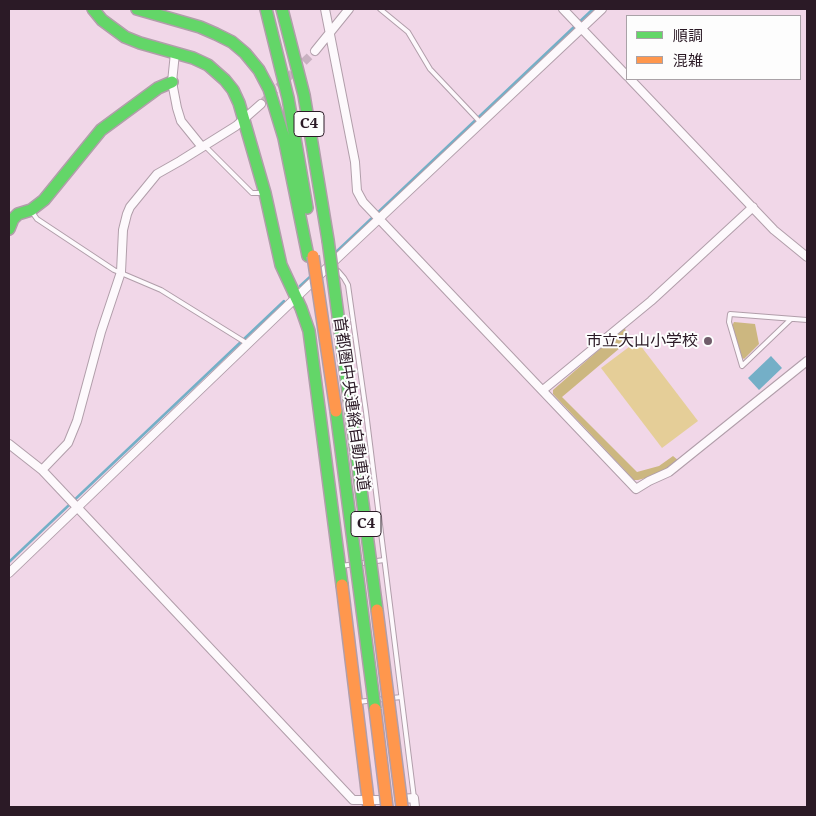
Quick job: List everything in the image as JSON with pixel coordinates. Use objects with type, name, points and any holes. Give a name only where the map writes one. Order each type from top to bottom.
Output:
[{"type":"main road","points":[[93,9],[102,20],[125,37],[201,62],[219,74],[233,90],[244,119],[266,193],[281,265],[309,330],[369,804]]},
{"type":"main road","points":[[136,9],[200,27],[216,34],[232,42],[245,53],[259,70],[269,89],[284,138],[310,256]]},
{"type":"main road","name":"首都圏中央連絡自動車道","points":[[266,9],[293,125],[306,198],[310,256],[330,368],[387,807]]},
{"type":"main road","name":"首都圏中央連絡自動車道","points":[[282,9],[304,94],[328,240],[402,807]]},
{"type":"main road","points":[[286,23],[287,9]]},
{"type":"main road","points":[[9,229],[13,219],[18,214],[31,210],[44,200],[101,130],[148,94],[172,82]]},
{"type":"street","points":[[325,9],[355,162],[357,191],[363,202],[636,489],[669,472],[807,361]]},
{"type":"street","points":[[315,50],[349,9]]},
{"type":"street","points":[[564,9],[626,75]]},
{"type":"street","points":[[9,573],[296,297],[602,9]]},
{"type":"street","points":[[175,53],[172,82],[181,121],[203,146]]},
{"type":"street","points":[[631,80],[774,230],[807,257]]},
{"type":"street","points":[[42,470],[71,438],[77,421],[101,332],[121,272],[123,230],[130,207],[157,174],[180,162],[236,126],[261,104]]},
{"type":"street","points":[[543,390],[651,301],[753,207]]},
{"type":"street","points":[[9,444],[42,470],[353,800],[369,804],[414,798],[415,807]]},
{"type":"lane","points":[[380,9],[408,32],[430,69],[481,123]]},
{"type":"lane","points":[[203,146],[252,194],[266,193]]},
{"type":"lane","points":[[31,210],[37,219],[114,270],[161,290],[248,344]]},
{"type":"lane","points":[[331,264],[348,285],[366,412],[414,798]]},
{"type":"lane","points":[[791,319],[742,366],[729,322],[730,314],[807,320]]},
{"type":"lane","points":[[348,414],[366,412]]},
{"type":"lane","points":[[321,418],[339,416]]},
{"type":"lane","points":[[340,566],[384,560]]},
{"type":"lane","points":[[356,703],[401,697]]},
{"type":"shaded area","points":[[734,322],[755,324],[759,344],[744,359],[741,357],[732,326]]},
{"type":"shaded area","points":[[625,327],[627,342],[562,397],[637,472],[659,466],[673,456],[679,461],[661,474],[638,480],[634,480],[553,394],[553,390]]},
{"type":"shaded area","points":[[637,341],[698,421],[662,448],[601,368]]},
{"type":"water","points":[[771,356],[782,368],[759,390],[748,378]]},
{"type":"waterway","points":[[336,252],[593,9]]},
{"type":"waterway","points":[[300,286],[312,275]]},
{"type":"waterway","points":[[9,562],[284,301]]},
{"type":"tunnel","points":[[261,104],[315,51]]},
{"type":"traffic: fast","points":[[93,9],[102,20],[125,37],[193,58],[208,65],[225,80],[233,90],[239,103],[265,193],[281,265],[301,308],[309,331],[342,585]]},
{"type":"traffic: fast","points":[[137,9],[200,27],[216,34],[232,42],[245,53],[259,70],[269,89],[284,138],[308,256]]},
{"type":"traffic: fast","points":[[266,9],[288,98],[307,208]]},
{"type":"traffic: fast","points":[[282,9],[304,95],[328,240]]},
{"type":"traffic: fast","points":[[9,229],[13,219],[18,214],[31,210],[44,200],[101,130],[158,88],[172,82]]},
{"type":"traffic: fast","points":[[328,240],[377,610]]},
{"type":"traffic: fast","points":[[336,411],[375,709]]},
{"type":"traffic: slow","points":[[313,256],[336,411]]},
{"type":"traffic: slow","points":[[342,585],[369,807]]},
{"type":"traffic: slow","points":[[377,610],[402,807]]},
{"type":"traffic: slow","points":[[375,709],[387,807]]},
{"type":"place","name":"市立大山小学校","points":[[708,341]]}]
